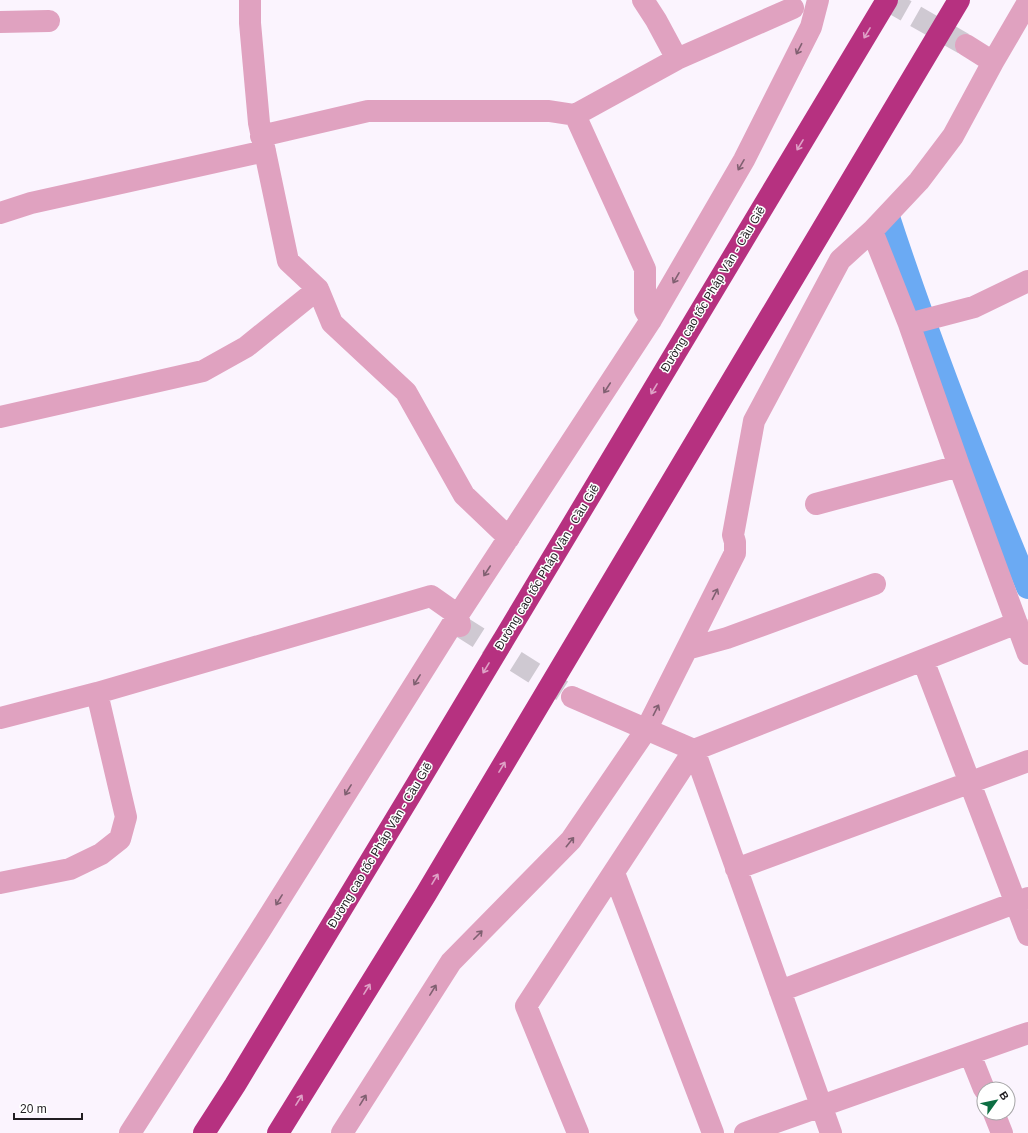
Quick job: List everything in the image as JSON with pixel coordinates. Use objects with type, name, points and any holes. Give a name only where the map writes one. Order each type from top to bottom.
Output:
[{"type":"highway","name":"Đường cao tốc Pháp Vân - Cầu Giẽ","points":[[204,1133],[235,1085],[411,794],[887,0]]},
{"type":"highway","points":[[278,1133],[426,894],[959,0]]},
{"type":"street","points":[[250,0],[251,38],[258,123],[288,261],[318,289],[332,323],[406,392],[464,496],[509,538]]},
{"type":"street","points":[[643,0],[656,20],[677,59]]},
{"type":"street","points":[[130,1133],[459,621],[509,538],[652,320],[744,160],[811,27],[818,0]]},
{"type":"street","points":[[342,1133],[451,962],[572,840],[640,728],[687,649],[735,552],[733,535],[754,421],[840,260],[872,231],[919,181],[953,136],[1028,2]]},
{"type":"street","points":[[0,213],[31,203],[263,144],[368,111],[550,111],[576,115],[677,59],[790,4],[811,27]]},
{"type":"street","points":[[0,22],[49,21]]},
{"type":"street","points":[[966,45],[994,62]]},
{"type":"street","points":[[576,115],[645,269],[645,310],[652,320]]},
{"type":"street","points":[[578,1133],[526,1006],[694,750],[923,660],[1024,640],[959,466],[909,324],[872,231]]},
{"type":"street","points":[[909,324],[972,307],[1028,282]]},
{"type":"street","points":[[0,417],[203,371],[246,347],[318,289]]},
{"type":"street","points":[[816,504],[959,466]]},
{"type":"street","points":[[687,649],[727,638],[875,584]]},
{"type":"street","points":[[0,718],[97,693],[431,596],[459,621]]},
{"type":"street","points":[[923,660],[970,783],[1022,900],[1028,935]]},
{"type":"street","points":[[0,884],[70,869],[101,854],[120,839],[126,817],[97,693]]},
{"type":"street","points":[[572,698],[606,714],[694,750],[830,1133]]},
{"type":"street","points":[[736,868],[1028,761]]},
{"type":"street","points":[[614,873],[713,1133]]},
{"type":"street","points":[[780,991],[1022,900]]},
{"type":"street","points":[[745,1133],[1028,1033]]},
{"type":"street","points":[[970,1054],[981,1081]]},
{"type":"street","points":[[997,1121],[1002,1133]]},
{"type":"waterway","points":[[888,217],[954,403],[1028,587]]},
{"type":"tunnel","points":[[887,0],[966,45]]},
{"type":"tunnel","points":[[460,626],[572,697]]}]
